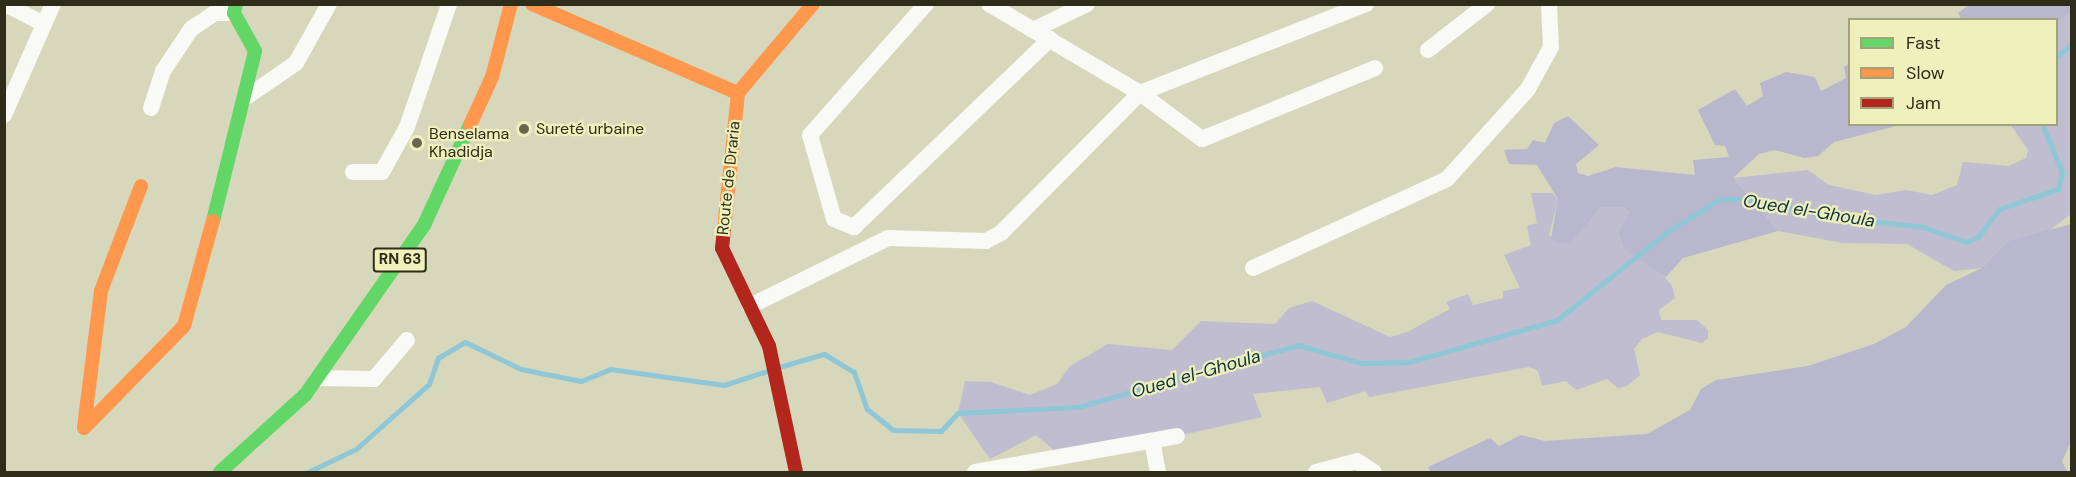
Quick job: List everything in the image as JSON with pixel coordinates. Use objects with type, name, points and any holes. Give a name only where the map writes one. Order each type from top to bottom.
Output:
[{"type":"main road","name":"RN 63","points":[[220,472],[273,428],[318,378],[424,225],[492,77],[511,4]]},
{"type":"main road","points":[[532,4],[738,93],[813,4]]},
{"type":"main road","points":[[141,186],[101,291],[84,428],[166,350],[184,326],[248,96],[255,51],[235,9]]},
{"type":"main road","name":"Route de Draria","points":[[738,93],[722,248],[769,346],[796,472]]},
{"type":"street","points":[[4,4],[44,24]]},
{"type":"street","points":[[4,116],[53,4]]},
{"type":"street","points":[[248,96],[296,63],[329,4]]},
{"type":"street","points":[[353,172],[382,172],[407,127],[449,4]]},
{"type":"street","points":[[854,227],[834,219],[810,135],[926,4]]},
{"type":"street","points":[[989,4],[1140,93],[1202,139],[1375,68]]},
{"type":"street","points":[[1033,30],[1086,4]]},
{"type":"street","points":[[1428,50],[1487,4]]},
{"type":"street","points":[[1253,268],[1447,178],[1528,89],[1551,47],[1549,4]]},
{"type":"street","points":[[750,306],[888,238],[987,241],[1140,93],[1362,6]]},
{"type":"street","points":[[151,108],[163,71],[191,29],[215,14],[235,9]]},
{"type":"street","points":[[854,227],[1050,39]]},
{"type":"street","points":[[854,227],[861,252]]},
{"type":"street","points":[[318,378],[374,379],[407,340]]},
{"type":"street","points":[[975,472],[1178,436]]},
{"type":"street","points":[[1152,441],[1158,472]]},
{"type":"street","points":[[1316,472],[1357,461],[1374,472]]},
{"type":"shaded area","points":[[1969,5],[2071,5],[2071,12],[2058,22],[2058,18],[1960,18],[1958,13]]},
{"type":"shaded area","points":[[2071,12],[2071,214],[2043,235],[2008,241],[1982,268],[1954,271],[1907,244],[1843,243],[1778,231],[1733,178],[1808,170],[1829,185],[1876,195],[1906,190],[1932,195],[1957,185],[1963,162],[2009,166],[2026,158],[2028,150],[2012,126],[2058,126],[2058,22]]},
{"type":"shaded area","points":[[1848,65],[1848,126],[1896,126],[1834,142],[1818,156],[1804,158],[1775,150],[1759,154],[1733,178],[1778,231],[1683,258],[1666,277],[1624,249],[1619,232],[1629,212],[1624,207],[1601,207],[1569,245],[1551,239],[1558,199],[1537,165],[1509,164],[1504,150],[1527,149],[1533,140],[1545,143],[1554,123],[1568,116],[1599,145],[1576,164],[1578,173],[1588,176],[1616,167],[1695,175],[1693,160],[1729,157],[1725,146],[1715,145],[1698,110],[1735,89],[1747,106],[1763,96],[1760,83],[1786,72],[1815,77],[1821,91],[1846,78],[1844,67]]},
{"type":"shaded area","points":[[1531,193],[1552,193],[1558,200],[1549,235],[1568,245],[1601,207],[1624,207],[1629,212],[1622,226],[1624,249],[1658,269],[1672,286],[1675,298],[1659,310],[1661,320],[1697,320],[1708,330],[1708,338],[1702,343],[1658,332],[1642,339],[1634,349],[1640,375],[1627,386],[1618,388],[1607,379],[1576,390],[1566,381],[1542,386],[1538,371],[1529,367],[1369,397],[1366,391],[1327,403],[1320,387],[1253,394],[1262,417],[1067,461],[1036,435],[990,459],[958,413],[965,381],[991,382],[1030,395],[1057,384],[1070,366],[1108,344],[1172,350],[1201,321],[1275,324],[1289,308],[1312,301],[1390,337],[1407,332],[1450,309],[1446,302],[1468,294],[1473,305],[1503,298],[1503,291],[1520,288],[1504,255],[1531,245],[1527,226],[1537,223]]},
{"type":"shaded area","points":[[2071,224],[2072,438],[2062,462],[2068,472],[1431,472],[1428,467],[1490,438],[1499,446],[1521,435],[1545,441],[1647,434],[1690,410],[1701,389],[1716,380],[1808,366],[1874,344],[1906,327],[1946,285],[1982,268],[2008,241]]},
{"type":"waterway","name":"Oued el-Ghoula","points":[[2058,56],[2072,43]]},
{"type":"waterway","name":"Oued el-Ghoula","points":[[779,367],[824,354],[854,372],[867,409],[893,430],[941,431],[958,413],[1078,407],[1298,345],[1361,363],[1409,362],[1557,320],[1667,232],[1720,199],[1753,199],[1826,216],[1923,227],[1966,242],[1978,237],[1999,209],[2058,189],[2062,172],[2043,126]]},
{"type":"waterway","name":"Oued el-Ghoula","points":[[308,472],[356,449],[429,384],[438,358],[465,342],[521,369],[581,381],[610,369],[724,385],[767,371]]},
{"type":"traffic: fast","points":[[213,221],[255,51],[234,13],[236,4]]},
{"type":"traffic: fast","points":[[220,472],[305,395],[424,225],[470,125]]},
{"type":"traffic: slow","points":[[470,125],[492,77],[511,4]]},
{"type":"traffic: slow","points":[[532,4],[738,93]]},
{"type":"traffic: slow","points":[[724,229],[738,93],[813,4]]},
{"type":"traffic: slow","points":[[141,186],[101,291],[84,428],[184,326],[213,221]]},
{"type":"traffic: jam","points":[[724,229],[722,248],[769,346],[796,472]]},
{"type":"place","name":"Sureté urbaine","points":[[524,129]]},
{"type":"place","name":"Benselama Khadidja","points":[[417,143]]}]
